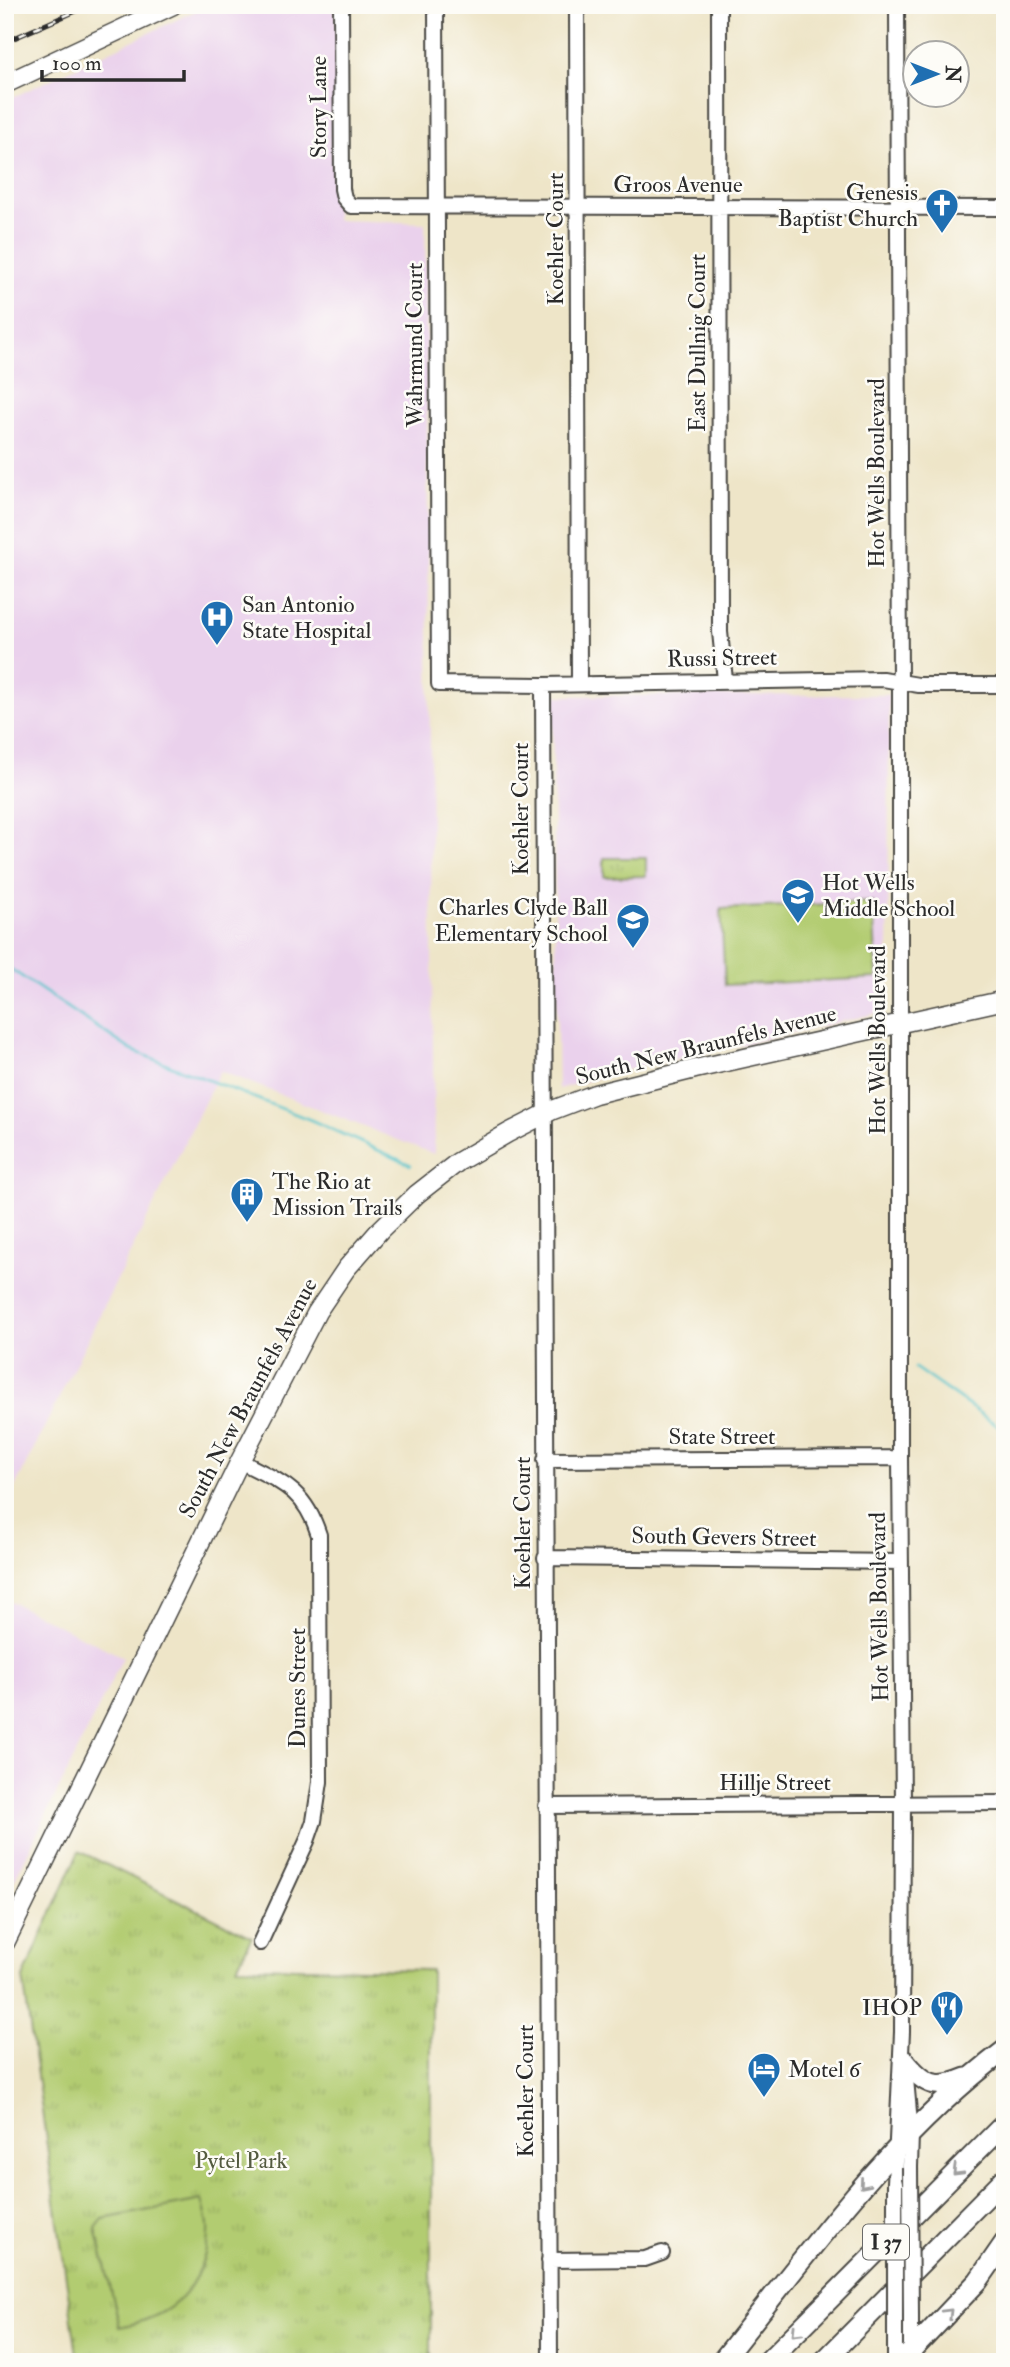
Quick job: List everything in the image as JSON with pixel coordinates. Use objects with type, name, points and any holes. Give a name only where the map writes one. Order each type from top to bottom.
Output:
[{"type":"highway","points":[[721,2362],[862,2185],[970,2076],[1005,2050]]},
{"type":"highway","points":[[905,2061],[912,2070],[934,2085],[947,2086],[970,2076]]},
{"type":"highway","name":"I 37","points":[[767,2362],[1005,2123]]},
{"type":"highway","name":"I 37","points":[[823,2362],[1005,2178]]},
{"type":"highway","points":[[908,2357],[978,2281],[1005,2242]]},
{"type":"main road","points":[[5,84],[173,5]]},
{"type":"main road","name":"South New Braunfels Avenue","points":[[5,1942],[240,1461],[317,1312],[346,1269],[380,1230],[417,1194],[458,1162],[543,1116],[616,1088],[1005,1000]]},
{"type":"street","name":"Story Lane","points":[[341,5],[342,189],[344,198],[351,206]]},
{"type":"street","name":"Wahrmund Court","points":[[436,5],[439,684]]},
{"type":"street","name":"Koehler Court","points":[[577,5],[579,684]]},
{"type":"street","name":"East Dullnig Court","points":[[719,5],[720,632],[725,680]]},
{"type":"street","name":"Hot Wells Boulevard","points":[[895,2362],[895,2149],[902,2032],[903,1804],[897,5]]},
{"type":"street","name":"Groos Avenue","points":[[351,206],[1005,208]]},
{"type":"street","name":"Russi Street","points":[[439,684],[542,685],[883,679],[918,685],[1005,685]]},
{"type":"street","name":"Koehler Court","points":[[542,685],[550,2362]]},
{"type":"street","name":"State Street","points":[[545,1460],[900,1458]]},
{"type":"street","name":"Dunes Street","points":[[240,1461],[289,1486],[300,1496],[319,1535],[320,1782],[314,1821],[307,1841],[260,1942]]},
{"type":"street","name":"South Gevers Street","points":[[545,1558],[901,1562]]},
{"type":"street","name":"Hillje Street","points":[[546,1806],[1005,1803]]},
{"type":"street","name":"Hot Wells Boulevard","points":[[902,2032],[911,2134],[911,2316],[908,2357]]},
{"type":"street","points":[[549,2260],[645,2259],[662,2253]]},
{"type":"shaded area","name":"San Antonio State Hospital","points":[[208,5],[336,5],[336,220],[425,223],[434,1154],[220,1071],[5,1507],[5,101]]},
{"type":"shaded area","name":"Hot Wells Middle School","points":[[889,695],[888,1003],[882,1012],[640,1066],[558,1089],[552,696]]},
{"type":"shaded area","points":[[5,1599],[123,1657],[5,1899]]},
{"type":"green space","points":[[604,858],[646,858],[646,876],[604,877]]},
{"type":"green space","points":[[873,902],[877,978],[725,985],[721,909]]},
{"type":"green space","name":"Pytel Park","points":[[79,1851],[252,1937],[237,1967],[431,1970],[431,2362],[78,2362],[23,1978]]},
{"type":"green space","points":[[202,2200],[208,2223],[208,2239],[202,2264],[189,2288],[181,2298],[161,2313],[120,2327],[96,2228],[103,2219]]},
{"type":"waterway","points":[[9,968],[131,1050],[311,1120],[411,1165]]},
{"type":"waterway","points":[[915,1368],[1005,1431]]},
{"type":"railway","points":[[5,42],[90,5]]},
{"type":"place","name":"Genesis Baptist Church","points":[[942,235]]},
{"type":"place","name":"San Antonio State Hospital","points":[[217,647]]},
{"type":"place","name":"Hot Wells Middle School","points":[[798,925]]},
{"type":"place","name":"Charles Clyde Ball Elementary School","points":[[633,950]]},
{"type":"place","name":"The Rio at Mission Trails","points":[[247,1224]]},
{"type":"place","name":"IHOP","points":[[947,2037]]},
{"type":"place","name":"Motel 6","points":[[764,2099]]}]
